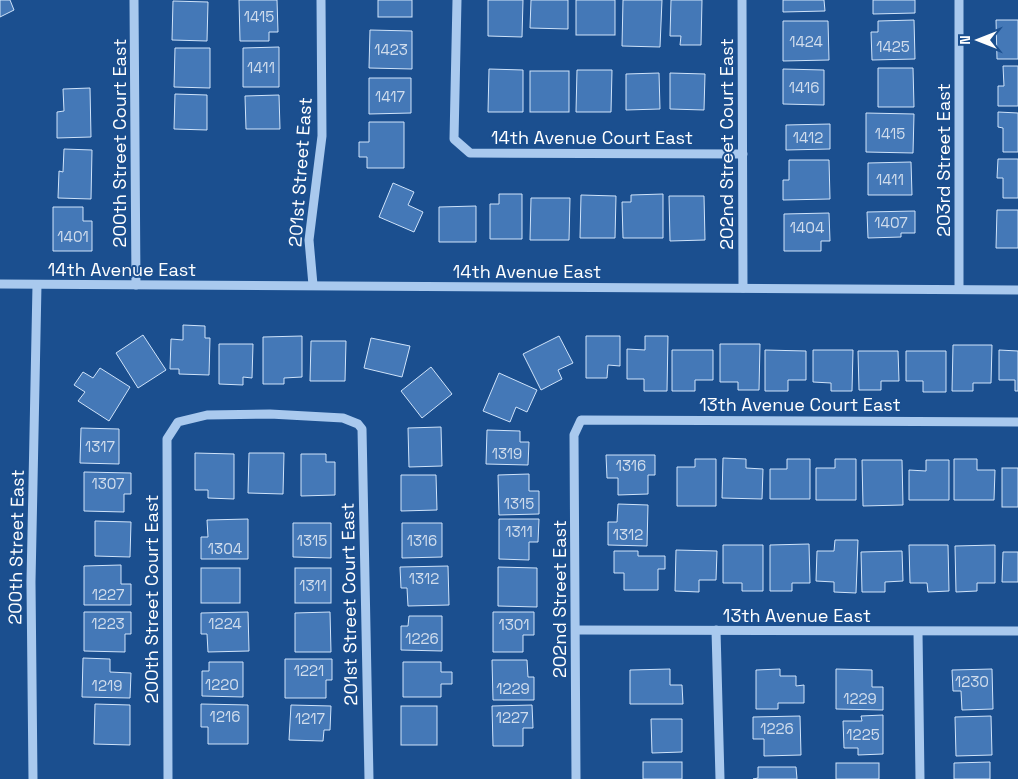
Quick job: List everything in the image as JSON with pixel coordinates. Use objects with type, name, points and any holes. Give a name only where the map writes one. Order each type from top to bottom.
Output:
[{"type":"street","name":"200th Street Court East","points":[[134,0],[136,285]]},
{"type":"street","name":"201st Street East","points":[[313,286],[309,240],[322,136],[321,0]]},
{"type":"street","name":"14th Avenue Court East","points":[[457,0],[454,139],[470,153],[743,154]]},
{"type":"street","name":"202nd Street Court East","points":[[742,0],[744,288]]},
{"type":"street","name":"203rd Street East","points":[[959,0],[959,289]]},
{"type":"street","name":"14th Avenue East","points":[[0,284],[1018,290]]},
{"type":"street","name":"200th Street East","points":[[33,779],[31,582],[37,285]]},
{"type":"street","name":"200th Street Court East","points":[[168,779],[167,439],[178,422],[207,415],[270,414],[342,418],[358,424],[362,429]]},
{"type":"street","name":"13th Avenue Court East","points":[[581,420],[1018,422]]},
{"type":"street","name":"202nd Street East","points":[[576,779],[574,435],[581,420]]},
{"type":"street","name":"201st Street Court East","points":[[362,429],[368,779]]},
{"type":"street","name":"13th Avenue East","points":[[576,630],[1018,631]]},
{"type":"street","points":[[716,630],[720,779]]},
{"type":"street","points":[[918,632],[920,779]]},
{"type":"building","points":[[0,0],[10,0],[14,10],[0,17]]},
{"type":"building","points":[[239,0],[277,0],[278,32],[269,32],[269,41],[240,41]]},
{"type":"building","points":[[378,0],[412,0],[412,17],[378,17]]},
{"type":"building","points":[[488,0],[523,0],[522,37],[488,36]]},
{"type":"building","points":[[531,0],[568,0],[568,29],[530,28]]},
{"type":"building","points":[[576,0],[615,0],[615,35],[576,35]]},
{"type":"building","points":[[623,0],[662,0],[660,47],[622,46]]},
{"type":"building","points":[[671,0],[702,0],[701,45],[680,45],[681,36],[670,36]]},
{"type":"building","points":[[783,0],[824,0],[825,11],[783,12]]},
{"type":"building","points":[[873,0],[915,0],[915,13],[873,14]]},
{"type":"building","points":[[173,1],[208,2],[207,41],[172,40]]},
{"type":"building","points":[[914,20],[915,59],[872,60],[871,32],[878,32],[878,21]]},
{"type":"building","points":[[996,20],[1018,20],[1018,59],[997,59]]},
{"type":"building","points":[[783,21],[828,21],[829,60],[783,61]]},
{"type":"building","points":[[370,30],[412,31],[412,69],[369,68]]},
{"type":"building","points":[[279,47],[279,87],[243,87],[243,48]]},
{"type":"building","points":[[175,48],[210,48],[210,88],[174,87]]},
{"type":"building","points":[[1003,66],[1018,66],[1018,106],[998,106],[998,86],[1004,86]]},
{"type":"building","points":[[878,68],[913,68],[914,107],[878,107]]},
{"type":"building","points":[[489,69],[523,70],[523,112],[488,112]]},
{"type":"building","points":[[783,69],[824,70],[824,105],[783,104]]},
{"type":"building","points":[[577,70],[612,70],[611,112],[576,112]]},
{"type":"building","points":[[530,71],[569,71],[569,112],[530,112]]},
{"type":"building","points":[[659,73],[660,109],[626,110],[626,74]]},
{"type":"building","points":[[670,73],[705,74],[704,110],[670,109]]},
{"type":"building","points":[[369,78],[411,78],[411,113],[369,114]]},
{"type":"building","points":[[90,88],[91,137],[57,138],[57,112],[64,111],[63,89]]},
{"type":"building","points":[[175,94],[207,95],[207,130],[174,129]]},
{"type":"building","points":[[279,95],[280,129],[246,129],[245,96]]},
{"type":"building","points":[[998,112],[1018,113],[1018,152],[1003,152],[1003,128],[998,127]]},
{"type":"building","points":[[866,113],[914,114],[913,153],[866,152]]},
{"type":"building","points":[[369,122],[404,122],[404,168],[367,168],[367,157],[359,157],[359,142],[369,142]]},
{"type":"building","points":[[830,124],[830,149],[786,150],[786,125]]},
{"type":"building","points":[[64,149],[92,150],[91,199],[58,198],[59,171],[63,172]]},
{"type":"building","points":[[998,159],[1018,159],[1018,198],[1003,198],[1003,178],[997,178]]},
{"type":"building","points":[[789,160],[829,160],[830,199],[783,200],[783,180],[789,180]]},
{"type":"building","points":[[911,162],[912,195],[868,195],[868,163]]},
{"type":"building","points":[[393,183],[414,192],[408,205],[423,212],[414,232],[379,217]]},
{"type":"building","points":[[499,194],[522,194],[522,239],[490,239],[490,204],[499,204]]},
{"type":"building","points":[[663,194],[663,238],[623,238],[622,202],[631,202],[631,195]]},
{"type":"building","points":[[581,195],[616,196],[615,238],[580,238]]},
{"type":"building","points":[[669,196],[704,196],[705,240],[670,241]]},
{"type":"building","points":[[531,198],[570,198],[569,240],[530,240]]},
{"type":"building","points":[[476,206],[476,242],[439,242],[439,207]]},
{"type":"building","points":[[53,207],[83,207],[83,221],[92,221],[92,251],[53,251]]},
{"type":"building","points":[[997,210],[1018,210],[1018,248],[996,248]]},
{"type":"building","points":[[915,211],[915,233],[901,233],[901,237],[868,238],[867,212]]},
{"type":"building","points":[[829,213],[830,241],[821,241],[821,251],[784,251],[784,214]]},
{"type":"building","points":[[183,325],[205,326],[205,338],[210,338],[209,375],[179,374],[179,369],[170,369],[171,339],[183,340]]},
{"type":"building","points":[[143,335],[166,370],[138,388],[116,353]]},
{"type":"building","points":[[302,336],[302,377],[284,378],[284,384],[263,384],[263,337]]},
{"type":"building","points":[[559,336],[573,363],[558,370],[562,379],[541,390],[523,354]]},
{"type":"building","points":[[586,336],[620,336],[620,366],[608,365],[607,378],[586,378]]},
{"type":"building","points":[[645,336],[668,336],[667,391],[644,391],[644,379],[627,379],[627,349],[645,350]]},
{"type":"building","points":[[371,338],[410,346],[402,377],[364,368]]},
{"type":"building","points":[[311,341],[346,341],[345,381],[310,381]]},
{"type":"building","points":[[219,344],[253,344],[252,378],[243,377],[243,385],[219,384]]},
{"type":"building","points":[[720,344],[760,344],[759,390],[738,390],[738,382],[720,382]]},
{"type":"building","points":[[953,345],[992,345],[991,383],[973,383],[973,391],[952,391]]},
{"type":"building","points":[[672,350],[713,350],[713,380],[695,380],[695,391],[672,391]]},
{"type":"building","points":[[765,350],[806,351],[806,380],[788,380],[788,391],[765,391]]},
{"type":"building","points":[[813,350],[853,350],[852,391],[831,391],[831,383],[813,382]]},
{"type":"building","points":[[999,350],[1018,351],[1018,391],[1015,391],[1015,380],[999,380]]},
{"type":"building","points":[[858,351],[898,351],[899,381],[881,381],[881,390],[859,390]]},
{"type":"building","points":[[906,351],[946,351],[946,392],[923,392],[923,381],[906,381]]},
{"type":"building","points":[[431,367],[452,394],[422,418],[401,391]]},
{"type":"building","points":[[100,368],[130,387],[109,421],[78,401],[85,392],[74,385],[83,372],[93,378]]},
{"type":"building","points":[[499,373],[537,390],[527,412],[516,407],[510,422],[483,411]]},
{"type":"building","points":[[441,427],[442,466],[409,467],[408,428]]},
{"type":"building","points":[[81,428],[119,429],[119,464],[80,463]]},
{"type":"building","points":[[487,430],[520,431],[520,442],[529,442],[528,465],[486,464]]},
{"type":"building","points":[[195,453],[234,454],[234,499],[208,498],[208,490],[195,490]]},
{"type":"building","points":[[249,453],[284,453],[283,494],[248,493]]},
{"type":"building","points":[[301,454],[326,454],[326,462],[335,462],[335,495],[301,496]]},
{"type":"building","points":[[606,455],[655,455],[655,475],[648,475],[648,494],[618,495],[618,478],[607,478]]},
{"type":"building","points":[[723,458],[746,459],[746,468],[763,469],[762,499],[722,498]]},
{"type":"building","points":[[695,459],[716,459],[716,506],[677,506],[677,467],[695,467]]},
{"type":"building","points":[[787,459],[810,459],[810,499],[770,499],[770,469],[787,469]]},
{"type":"building","points":[[835,459],[856,459],[856,500],[816,500],[816,468],[835,468]]},
{"type":"building","points":[[954,459],[977,459],[977,470],[995,470],[994,500],[954,500]]},
{"type":"building","points":[[862,460],[902,460],[903,505],[863,506]]},
{"type":"building","points":[[926,460],[949,460],[949,500],[909,500],[909,470],[926,471]]},
{"type":"building","points":[[1002,468],[1018,468],[1018,507],[1002,507]]},
{"type":"building","points":[[84,472],[131,473],[131,494],[124,494],[124,512],[84,511]]},
{"type":"building","points":[[529,474],[529,491],[539,491],[539,514],[499,515],[498,475]]},
{"type":"building","points":[[401,475],[436,475],[437,510],[401,511]]},
{"type":"building","points":[[618,504],[648,505],[647,546],[608,545],[608,522],[617,522]]},
{"type":"building","points":[[248,519],[248,559],[201,559],[201,537],[208,537],[207,520]]},
{"type":"building","points":[[499,519],[539,519],[538,542],[529,542],[529,560],[499,559]]},
{"type":"building","points":[[95,521],[131,522],[130,557],[95,556]]},
{"type":"building","points":[[293,523],[331,523],[331,558],[293,557]]},
{"type":"building","points":[[402,523],[442,523],[442,557],[402,558]]},
{"type":"building","points":[[835,540],[858,540],[856,593],[834,592],[834,582],[816,581],[817,551],[834,551]]},
{"type":"building","points":[[809,544],[810,583],[792,583],[792,591],[770,591],[770,545]]},
{"type":"building","points":[[723,545],[763,545],[763,591],[742,591],[742,583],[723,583]]},
{"type":"building","points":[[909,545],[948,545],[949,591],[928,592],[927,583],[910,583]]},
{"type":"building","points":[[995,545],[995,583],[977,583],[977,591],[956,592],[955,546]]},
{"type":"building","points":[[676,550],[717,551],[716,580],[699,580],[699,592],[675,591]]},
{"type":"building","points":[[614,551],[638,551],[638,556],[665,556],[665,569],[658,569],[658,590],[624,590],[624,573],[614,573]]},
{"type":"building","points":[[902,551],[903,581],[885,582],[885,592],[862,592],[861,552]]},
{"type":"building","points":[[1003,552],[1018,552],[1018,582],[1002,582]]},
{"type":"building","points":[[121,565],[121,584],[131,584],[131,605],[84,605],[84,566]]},
{"type":"building","points":[[448,566],[449,605],[408,606],[407,588],[401,588],[400,567]]},
{"type":"building","points":[[498,567],[537,568],[537,607],[498,606]]},
{"type":"building","points":[[201,568],[240,568],[240,603],[201,603]]},
{"type":"building","points":[[295,568],[331,568],[331,603],[295,603]]},
{"type":"building","points":[[84,612],[131,612],[131,634],[125,634],[125,652],[84,651]]},
{"type":"building","points":[[248,612],[249,651],[208,652],[207,634],[201,634],[201,613]]},
{"type":"building","points":[[330,612],[331,652],[295,652],[295,613]]},
{"type":"building","points":[[493,612],[534,612],[534,635],[523,635],[523,652],[493,652]]},
{"type":"building","points":[[409,616],[442,616],[442,651],[401,650],[401,626],[408,626]]},
{"type":"building","points":[[83,658],[110,659],[110,672],[131,673],[130,698],[82,697]]},
{"type":"building","points":[[285,659],[332,659],[332,680],[326,680],[326,698],[285,698]]},
{"type":"building","points":[[492,660],[527,660],[528,677],[534,677],[534,700],[493,700]]},
{"type":"building","points":[[209,662],[243,662],[243,697],[202,696],[202,671],[209,671]]},
{"type":"building","points":[[403,662],[441,662],[441,672],[452,672],[452,684],[441,684],[441,697],[403,697]]},
{"type":"building","points":[[670,669],[670,685],[682,685],[683,704],[630,704],[630,670]]},
{"type":"building","points":[[780,669],[780,676],[796,676],[796,686],[804,685],[804,703],[778,703],[778,709],[756,709],[756,670]]},
{"type":"building","points":[[836,669],[872,670],[872,687],[883,687],[883,710],[836,709]]},
{"type":"building","points":[[992,669],[993,709],[962,710],[961,691],[953,691],[952,670]]},
{"type":"building","points":[[95,704],[130,705],[130,745],[94,744]]},
{"type":"building","points":[[201,704],[248,705],[248,744],[208,744],[208,727],[201,727]]},
{"type":"building","points":[[291,705],[331,706],[330,730],[324,730],[323,741],[289,740]]},
{"type":"building","points":[[532,705],[533,728],[523,728],[523,746],[493,746],[492,706]]},
{"type":"building","points":[[401,706],[437,706],[437,745],[401,745]]},
{"type":"building","points":[[883,715],[883,754],[858,755],[858,748],[844,748],[843,721],[862,721],[861,716]]},
{"type":"building","points":[[800,716],[801,755],[764,756],[764,739],[753,739],[753,717]]},
{"type":"building","points":[[991,716],[992,755],[956,756],[955,717]]},
{"type":"building","points":[[651,719],[682,719],[682,752],[652,753]]},
{"type":"building","points":[[643,762],[682,762],[682,779],[643,779]]},
{"type":"building","points":[[990,762],[990,779],[954,779],[954,763]]},
{"type":"building","points":[[836,763],[879,763],[879,779],[836,779]]},
{"type":"building","points":[[758,767],[796,767],[797,779],[753,779],[758,778]]}]
